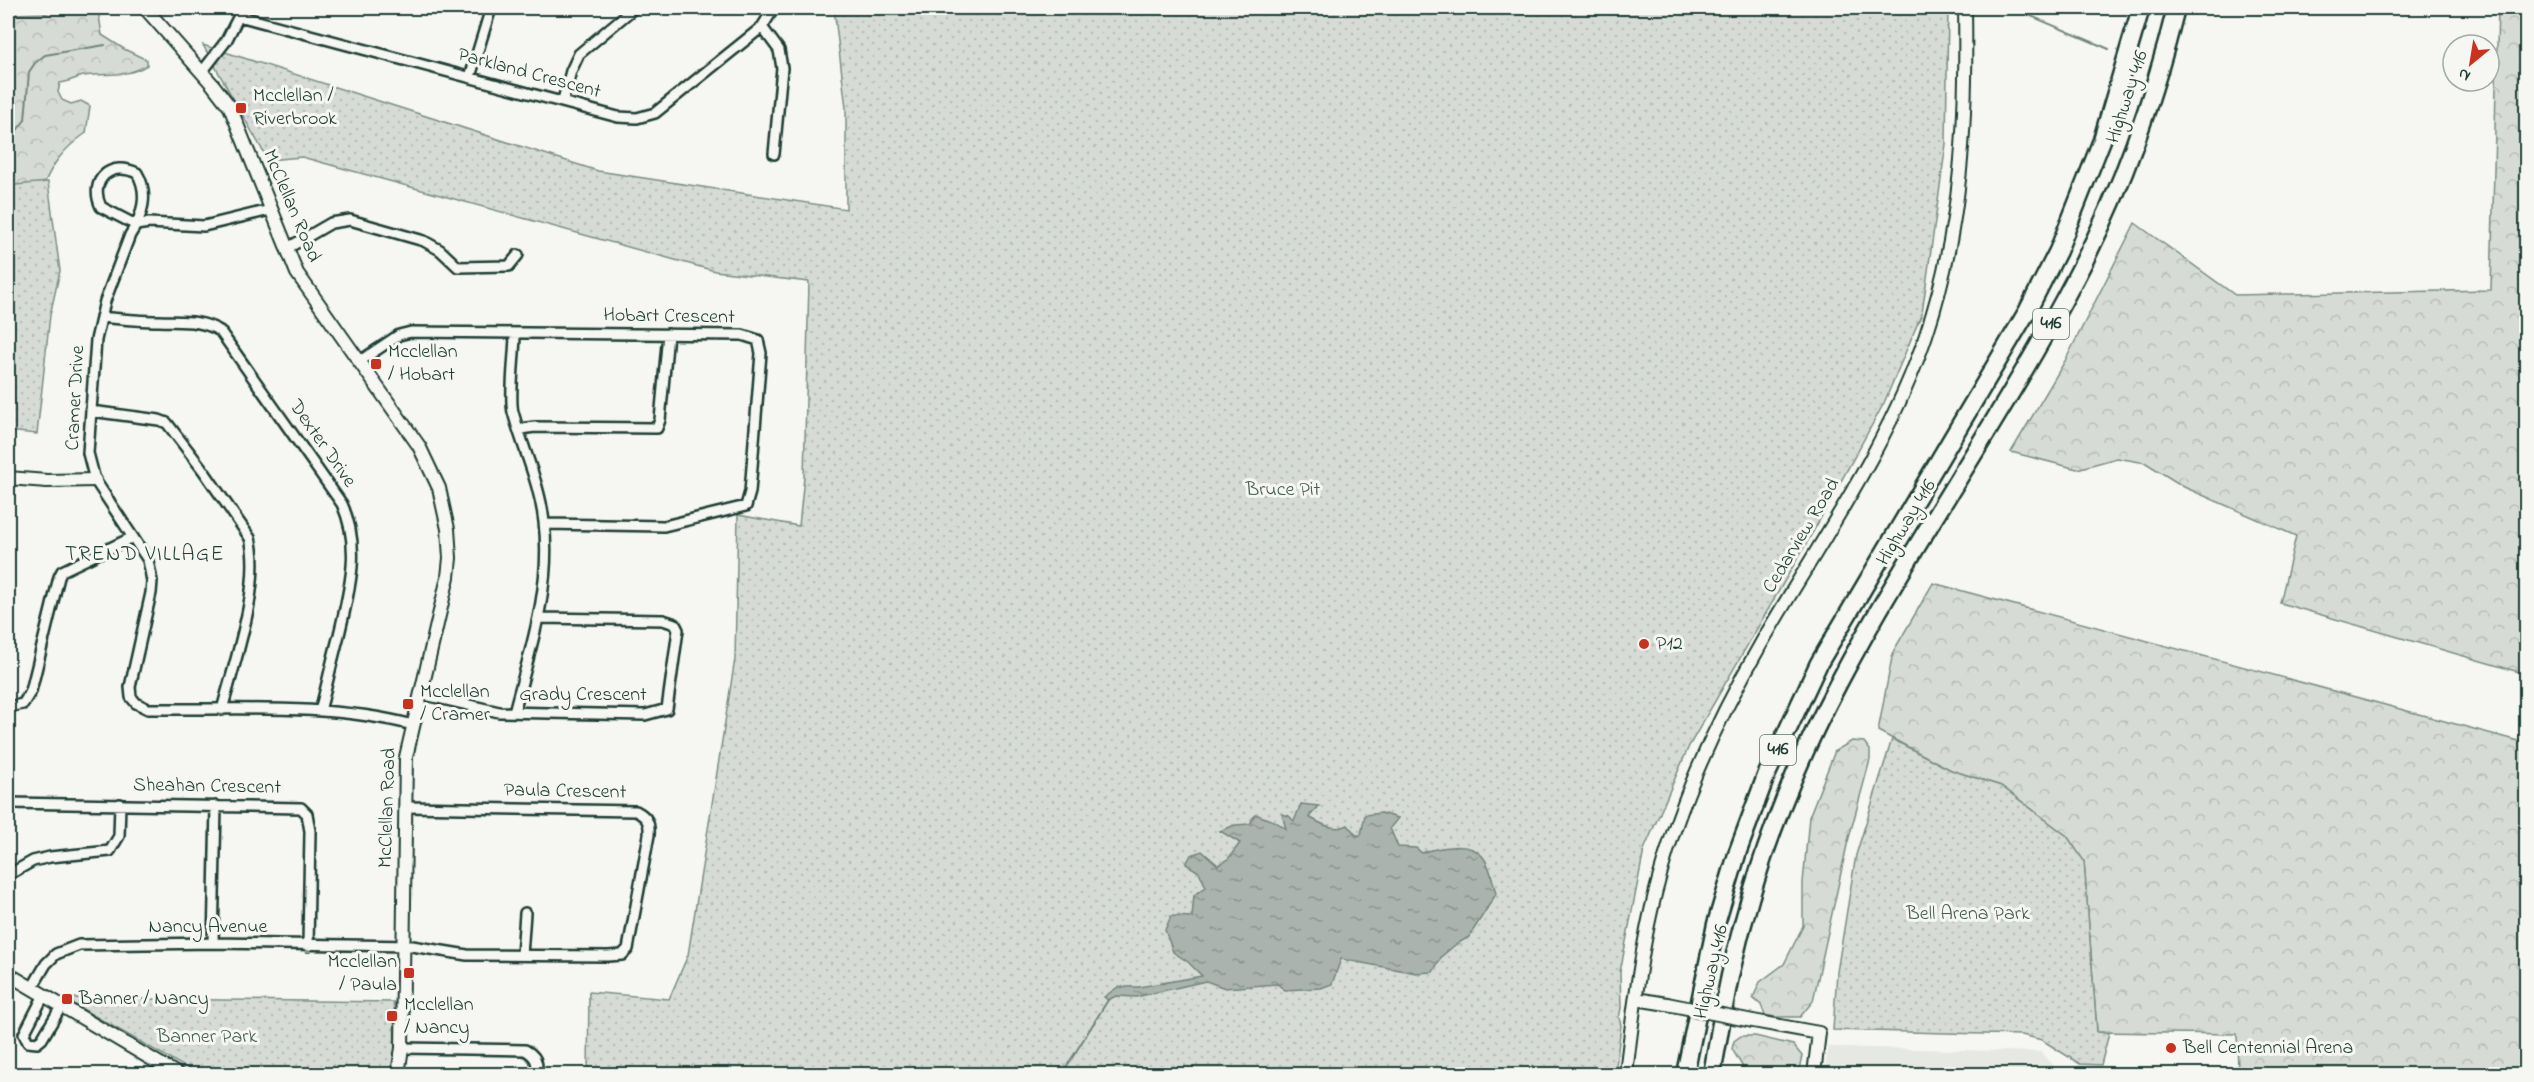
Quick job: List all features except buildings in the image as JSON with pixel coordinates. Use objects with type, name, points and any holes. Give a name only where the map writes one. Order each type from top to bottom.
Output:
[{"type":"highway","name":"Highway 416","points":[[1685,1074],[1716,924],[1738,850],[1766,776],[1819,663],[2028,310],[2058,251],[2102,140],[2141,8]]},
{"type":"highway","name":"Highway 416","points":[[1712,1074],[1731,974],[1760,869],[1791,787],[1842,676],[1912,554],[2046,333],[2078,274],[2124,173],[2149,107],[2176,8]]},
{"type":"street","name":"McClellan Road","points":[[145,8],[230,107],[297,273],[419,446],[439,488],[445,512],[450,558],[448,577],[406,757],[402,1048],[398,1074]]},
{"type":"street","points":[[470,77],[491,8]]},
{"type":"street","points":[[563,100],[571,71],[579,54],[634,8]]},
{"type":"street","name":"Parkland Crescent","points":[[241,12],[618,117],[637,118],[654,113],[762,27],[774,8]]},
{"type":"street","name":"Cedarview Road","points":[[1626,1074],[1642,953],[1662,868],[1688,794],[1719,722],[1761,642],[1882,438],[1925,338],[1949,249],[1963,158],[1966,81],[1965,8]]},
{"type":"street","points":[[202,72],[226,41],[241,12]]},
{"type":"street","points":[[762,27],[779,50],[782,68],[774,154]]},
{"type":"street","points":[[136,225],[143,202],[142,183],[137,173],[120,167],[102,176],[97,191],[101,207],[136,225],[204,226],[270,210]]},
{"type":"street","points":[[286,249],[331,223],[350,220],[424,241],[440,250],[458,267],[509,266],[518,255]]},
{"type":"street","name":"Cramer Drive","points":[[136,225],[130,235],[101,317],[96,340],[88,453],[95,480],[148,560],[152,581],[130,678],[131,697],[136,704],[148,709],[320,711],[375,715],[413,725]]},
{"type":"street","name":"Dexter Drive","points":[[101,317],[159,321],[183,320],[198,322],[220,331],[342,504],[349,519],[353,544],[352,578],[320,711]]},
{"type":"street","name":"Hobart Crescent","points":[[360,361],[399,334],[411,332],[742,335],[758,340],[761,353],[750,492],[746,506],[664,526],[545,524]]},
{"type":"street","points":[[514,712],[540,618],[544,581],[545,524],[539,492],[513,410],[515,334]]},
{"type":"street","points":[[520,429],[535,427],[657,428],[660,420],[668,334]]},
{"type":"street","points":[[91,411],[167,423],[250,538],[253,551],[251,592],[222,710]]},
{"type":"street","points":[[8,478],[47,481],[95,480]]},
{"type":"street","points":[[8,707],[23,704],[31,691],[58,577],[62,571],[133,537]]},
{"type":"street","name":"Grady Crescent","points":[[421,694],[499,712],[645,715],[667,709],[678,630],[675,624],[663,620],[540,618]]},
{"type":"street","name":"Sheahan Crescent","points":[[8,803],[301,808],[307,814],[310,831],[308,946]]},
{"type":"street","points":[[8,875],[33,861],[50,857],[110,851],[119,836],[120,804]]},
{"type":"street","points":[[213,943],[216,806]]},
{"type":"street","name":"Paula Crescent","points":[[404,946],[467,955],[622,955],[628,949],[650,824],[646,817],[636,811],[407,807]]},
{"type":"street","points":[[522,955],[525,913]]},
{"type":"street","name":"Nancy Avenue","points":[[32,987],[46,964],[56,954],[79,945],[213,943],[404,946]]},
{"type":"street","points":[[8,974],[177,1074]]},
{"type":"street","points":[[44,995],[24,1034],[28,1042],[37,1043],[42,1039],[62,1005]]},
{"type":"street","points":[[1636,999],[1819,1033],[1814,1074]]},
{"type":"street","points":[[402,1048],[525,1050],[534,1056],[538,1065],[537,1074]]},
{"type":"shaded area","points":[[1829,1047],[2041,1052],[2062,1074],[1824,1074]]},
{"type":"green space","points":[[58,8],[98,9],[102,35],[147,60],[147,65],[131,72],[83,76],[60,83],[58,92],[62,100],[71,104],[81,101],[90,106],[86,133],[70,145],[59,158],[41,191],[8,206],[8,22],[13,14],[46,13]]},
{"type":"green space","name":"Bruce Pit","points":[[834,8],[1948,8],[1946,144],[1922,313],[1884,403],[1813,532],[1689,746],[1644,850],[1620,972],[1619,1018],[1621,1025],[1615,1074],[588,1074],[589,992],[669,999],[688,955],[735,659],[738,515],[799,526],[804,477],[809,282],[715,271],[302,157],[268,160],[203,45],[598,171],[846,209],[846,108]]},
{"type":"green space","points":[[2498,8],[2526,8],[2526,674],[2280,603],[2296,536],[2184,487],[2146,463],[2117,458],[2077,469],[2011,452],[2065,361],[2135,223],[2235,295],[2491,290],[2496,93],[2501,93],[2501,33],[2497,33]]},
{"type":"green space","points":[[48,182],[60,271],[50,315],[37,434],[8,431],[8,200],[15,185]]},
{"type":"green space","points":[[1933,583],[2526,743],[2526,1074],[2238,1074],[2237,1034],[2097,1032],[2084,862],[2067,836],[2001,786],[1951,770],[1878,731],[1893,652]]},
{"type":"green space","name":"Bell Arena Park","points":[[1892,739],[1951,770],[2001,786],[2067,836],[2084,861],[2097,1032],[2109,1033],[2101,1065],[2080,1064],[2042,1040],[2022,1035],[1833,1030],[1837,972],[1856,855]]},
{"type":"green space","points":[[1852,741],[1864,742],[1870,750],[1870,760],[1847,845],[1813,1001],[1800,1017],[1765,1015],[1761,1005],[1753,998],[1760,982],[1784,964],[1803,926],[1803,883],[1809,817],[1835,751]]},
{"type":"green space","name":"Banner Park","points":[[63,998],[394,1002],[395,1066],[391,1074],[197,1074]]},
{"type":"green space","points":[[1741,1036],[1755,1036],[1793,1045],[1802,1056],[1798,1074],[1747,1074],[1732,1049],[1734,1041]]},
{"type":"water","points":[[1301,804],[1319,806],[1309,817],[1314,820],[1338,828],[1348,825],[1356,835],[1361,835],[1365,815],[1381,813],[1398,818],[1390,828],[1398,847],[1416,848],[1422,853],[1450,847],[1462,847],[1479,852],[1488,865],[1496,894],[1469,937],[1442,956],[1433,972],[1416,973],[1341,959],[1332,984],[1321,988],[1285,990],[1277,984],[1225,988],[1206,981],[1136,997],[1116,996],[1108,1000],[1104,997],[1118,987],[1139,987],[1202,976],[1188,962],[1173,952],[1165,930],[1171,916],[1192,917],[1194,895],[1206,887],[1199,872],[1186,864],[1191,855],[1202,851],[1218,865],[1228,859],[1240,843],[1220,831],[1235,825],[1250,824],[1255,814],[1276,822],[1286,829],[1282,814],[1294,821]]},
{"type":"waterway","points":[[2012,8],[2109,49]]},
{"type":"waterway","points":[[8,142],[25,120],[29,72],[35,63],[45,55],[105,45]]},
{"type":"waterway","points":[[1062,1074],[1108,1000]]},
{"type":"place","name":"Mcclellan / Riverbrook","points":[[241,108]]},
{"type":"place","name":"Mcclellan / Hobart","points":[[376,364]]},
{"type":"place","name":"P12","points":[[1644,644]]},
{"type":"place","name":"Mcclellan / Cramer","points":[[408,704]]},
{"type":"place","name":"Mcclellan / Paula","points":[[409,973]]},
{"type":"place","name":"Banner / Nancy","points":[[67,999]]},
{"type":"place","name":"Mcclellan / Nancy","points":[[392,1016]]},
{"type":"place","name":"Bell Centennial Arena","points":[[2171,1048]]},
{"type":"district","name":"TREND VILLAGE","points":[[145,555]]}]
